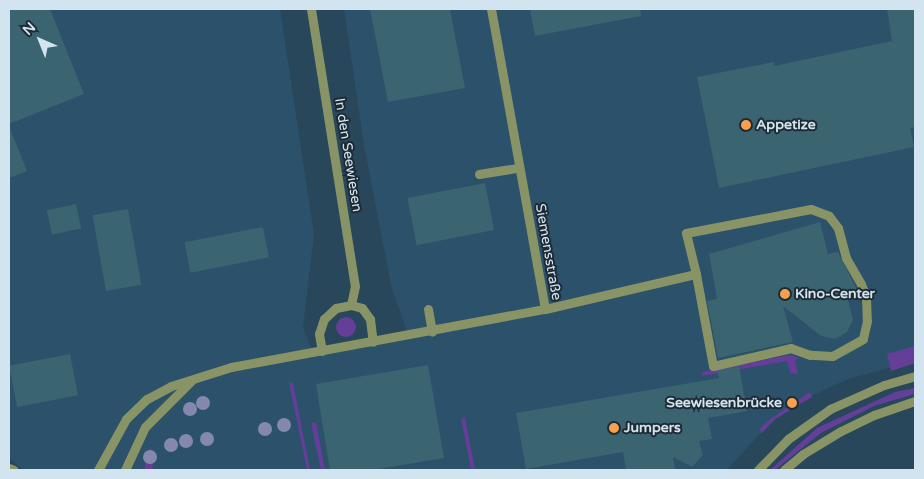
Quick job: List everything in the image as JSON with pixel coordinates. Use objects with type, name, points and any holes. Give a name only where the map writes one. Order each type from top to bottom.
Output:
[{"type":"street","name":"In den Seewiesen","points":[[311,9],[355,286],[351,305]]},
{"type":"street","name":"Siemensstraße","points":[[98,470],[117,431],[136,408],[158,392],[193,379],[231,367],[432,332],[545,309],[518,168],[491,9]]},
{"type":"street","points":[[479,174],[518,168]]},
{"type":"street","points":[[811,209],[829,216],[838,228],[846,258],[866,297],[867,321],[863,340],[832,356],[810,355],[791,348],[713,366],[696,274],[686,234],[811,209]]},
{"type":"street","points":[[545,309],[696,274]]},
{"type":"street","points":[[322,351],[319,334],[324,320],[336,308],[351,305],[362,308],[370,319],[373,342]]},
{"type":"street","points":[[428,309],[432,332]]},
{"type":"street","points":[[758,470],[788,439],[830,409],[870,391],[915,376]]},
{"type":"street","name":"Siemensstraße","points":[[125,470],[145,427],[193,379]]},
{"type":"street","points":[[784,470],[803,454],[841,431],[874,415],[915,401]]},
{"type":"street","points":[[9,468],[14,470]]},
{"type":"shaded area","points":[[9,9],[280,9],[314,234],[303,328],[313,352],[409,336],[392,290],[364,145],[344,9],[915,9],[915,361],[848,379],[799,402],[764,429],[727,470],[23,470],[9,458]]},
{"type":"shaded area","points":[[342,317],[350,317],[356,323],[356,331],[350,337],[342,337],[336,331],[336,323]]},
{"type":"shaded area","points":[[915,346],[915,363],[891,371],[887,354]]},
{"type":"shaded area","points":[[789,355],[798,357],[795,361],[798,374],[790,373],[787,361],[702,376],[702,372]]},
{"type":"shaded area","points":[[289,382],[293,383],[310,470],[307,470]]},
{"type":"shaded area","points":[[915,388],[915,394],[874,406],[821,433],[775,470],[770,470],[817,428],[895,392]]},
{"type":"shaded area","points":[[810,392],[812,397],[775,419],[761,434],[760,428]]},
{"type":"shaded area","points":[[465,418],[475,470],[471,470],[461,419]]},
{"type":"shaded area","points":[[316,422],[325,470],[321,470],[311,423]]},
{"type":"shaded area","points":[[151,446],[153,470],[145,470],[145,460]]},
{"type":"building","points":[[9,9],[50,9],[84,94],[9,124]]},
{"type":"building","points":[[370,9],[450,9],[465,88],[388,102]]},
{"type":"building","points":[[530,9],[640,9],[641,16],[535,36]]},
{"type":"building","points":[[887,9],[915,9],[915,127],[910,128],[914,147],[719,188],[697,77],[774,62],[774,66],[892,41]]},
{"type":"building","points":[[9,126],[27,171],[9,178]]},
{"type":"building","points":[[485,183],[494,230],[417,245],[407,198]]},
{"type":"building","points":[[76,204],[81,228],[52,235],[47,210]]},
{"type":"building","points":[[128,209],[141,285],[106,291],[93,215]]},
{"type":"building","name":"Kino-Center","points":[[820,222],[828,254],[838,252],[857,290],[848,300],[853,320],[847,332],[835,339],[821,336],[783,306],[793,342],[718,358],[707,301],[717,299],[709,254]]},
{"type":"building","points":[[263,227],[269,257],[190,273],[184,242]]},
{"type":"building","points":[[70,354],[78,395],[17,407],[9,366]]},
{"type":"building","points":[[428,365],[444,458],[373,470],[330,470],[316,384]]},
{"type":"building","name":"Jumpers","points":[[739,366],[747,411],[708,418],[712,439],[699,441],[703,455],[692,467],[673,457],[675,470],[626,470],[623,452],[526,469],[516,413],[719,378],[717,371]]},
{"type":"place","name":"Appetize","points":[[746,125]]},
{"type":"place","name":"Kino-Center","points":[[785,294]]},
{"type":"place","name":"Seewiesenbrücke","points":[[792,403]]},
{"type":"place","name":"Jumpers","points":[[614,428]]}]
